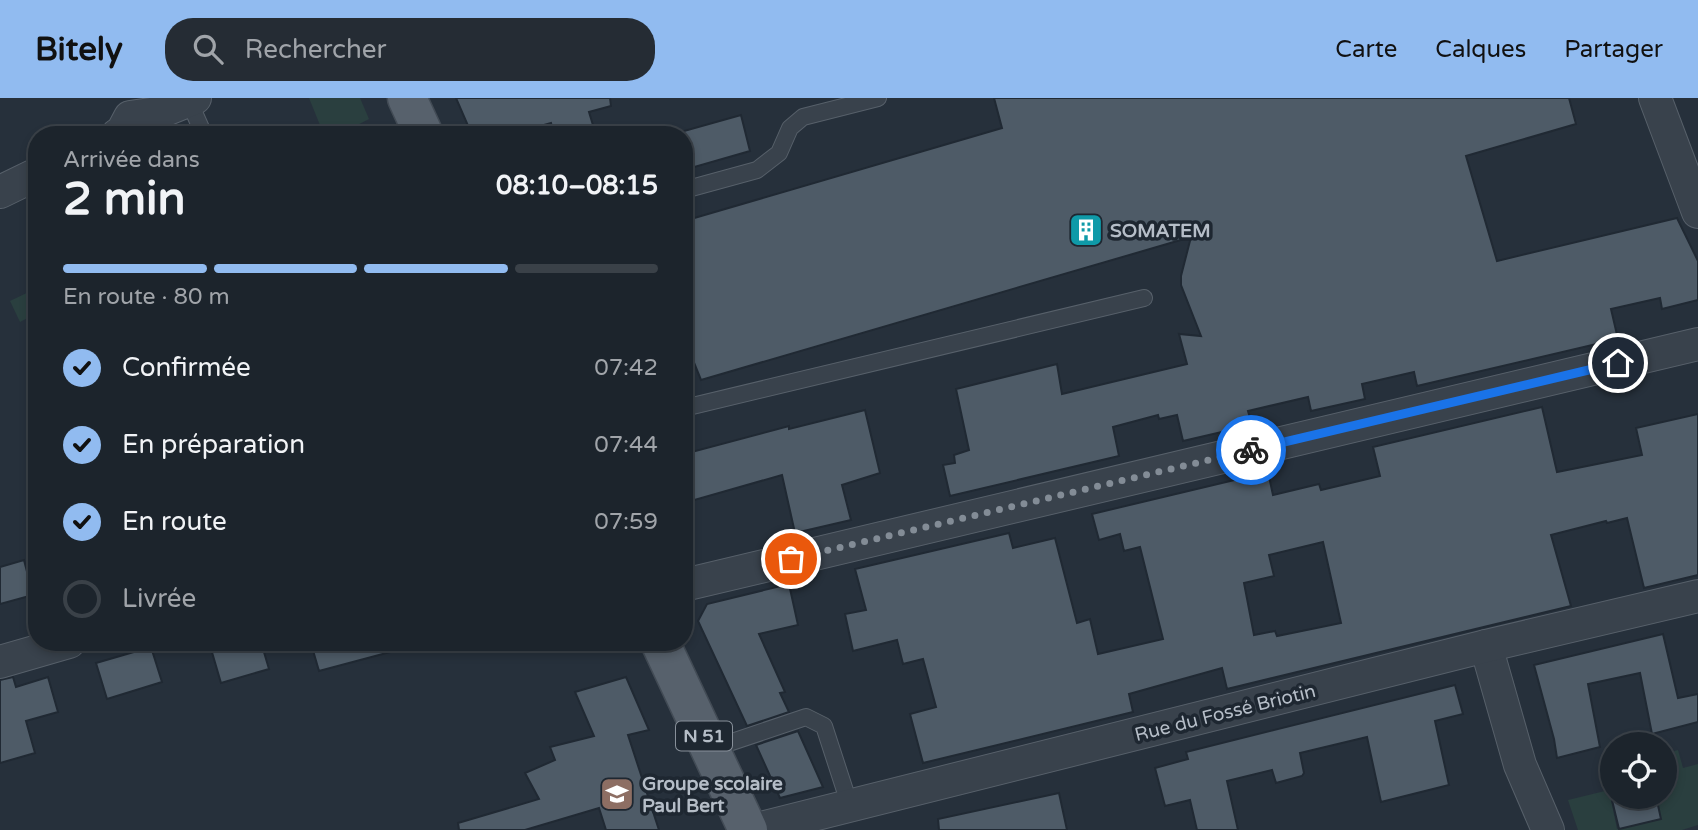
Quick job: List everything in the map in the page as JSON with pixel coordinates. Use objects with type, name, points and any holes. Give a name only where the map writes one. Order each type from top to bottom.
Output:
[{"type":"main road","points":[[407,98],[420,126]]},
{"type":"main road","name":"N 51","points":[[664,651],[750,830]]},
{"type":"street","points":[[1655,98],[1698,212]]},
{"type":"street","points":[[122,117],[158,113],[192,99]]},
{"type":"street","points":[[0,192],[28,178]]},
{"type":"street","points":[[693,582],[1698,344]]},
{"type":"street","name":"Rue du Fossé Briotin","points":[[750,830],[1486,646],[1698,596]]},
{"type":"street","points":[[1486,646],[1520,765],[1548,830]]},
{"type":"street","points":[[0,662],[38,651]]},
{"type":"lane","points":[[693,188],[757,170],[779,153],[790,128],[803,117],[878,98]]},
{"type":"lane","points":[[192,99],[201,126]]},
{"type":"lane","points":[[693,406],[1143,298]]},
{"type":"lane","points":[[710,750],[806,717],[824,726],[850,806]]},
{"type":"green space","points":[[309,98],[360,98],[369,119],[355,126],[320,126]]},
{"type":"green space","points":[[28,292],[28,318],[20,322],[10,301]]},
{"type":"green space","points":[[1677,750],[1683,768],[1698,764],[1698,825],[1682,830],[1578,830],[1568,800],[1600,792],[1600,809],[1613,809],[1617,829],[1661,819],[1659,809],[1677,809]]},
{"type":"building","points":[[456,98],[610,98],[611,106],[589,112],[593,126],[552,126],[551,123],[540,126],[468,126]]},
{"type":"building","name":"SOMATEM","points":[[994,98],[1569,98],[1576,124],[1466,156],[1497,261],[1677,218],[1698,261],[1698,300],[1662,309],[1660,298],[1611,309],[1618,339],[1417,386],[1414,372],[1362,384],[1365,399],[1311,411],[1308,397],[1248,411],[1252,425],[1183,441],[1177,415],[1159,419],[1158,415],[1113,427],[1119,456],[950,496],[943,465],[955,463],[954,455],[969,450],[956,389],[1057,364],[1062,394],[1187,364],[1179,334],[1201,336],[1181,285],[1191,237],[701,380],[693,360],[693,218],[1002,128]]},
{"type":"building","points":[[741,115],[750,151],[693,167],[693,128]]},
{"type":"building","points":[[1542,407],[1557,472],[1642,455],[1636,428],[1698,414],[1698,575],[1644,588],[1627,518],[1607,523],[1606,521],[1551,535],[1571,606],[1227,689],[1222,668],[1129,694],[1133,712],[923,763],[910,714],[936,707],[923,659],[903,664],[897,640],[853,651],[845,614],[866,610],[855,569],[1009,533],[1013,548],[1055,538],[1077,623],[1090,619],[1098,654],[1163,639],[1140,547],[1124,551],[1120,534],[1099,540],[1092,514],[1268,472],[1273,495],[1319,484],[1321,490],[1380,476],[1373,447]],"holes":[[[1323,542],[1341,623],[1277,636],[1275,631],[1254,635],[1244,583],[1274,576],[1269,555]]]},
{"type":"building","points":[[865,410],[880,473],[842,485],[851,520],[795,533],[782,475],[693,500],[693,452],[789,426],[789,429]]},
{"type":"building","points":[[24,560],[28,576],[28,596],[0,604],[0,567]]},
{"type":"building","points":[[789,584],[798,625],[759,634],[785,692],[780,693],[789,712],[747,726],[698,621],[707,604]]},
{"type":"building","points":[[1663,634],[1678,698],[1698,694],[1698,722],[1652,732],[1640,673],[1588,684],[1600,747],[1557,758],[1534,665]]},
{"type":"building","points":[[137,651],[152,651],[162,682],[107,699],[96,663]]},
{"type":"building","points":[[212,651],[264,651],[269,669],[221,683]]},
{"type":"building","points":[[313,651],[394,651],[319,671]]},
{"type":"building","points":[[13,677],[16,687],[48,677],[58,712],[26,721],[35,753],[0,763],[0,680]]},
{"type":"building","points":[[626,677],[649,730],[628,735],[659,830],[606,830],[599,808],[525,830],[459,830],[458,823],[539,799],[525,773],[555,760],[550,747],[594,736],[575,692]]},
{"type":"building","points":[[1455,685],[1463,714],[1435,721],[1449,785],[1381,802],[1367,737],[1300,753],[1304,773],[1302,776],[1276,783],[1272,770],[1227,781],[1238,830],[1197,830],[1190,800],[1165,806],[1155,768],[1188,759],[1186,752]]},
{"type":"building","points":[[798,731],[823,787],[780,798],[756,745]]},
{"type":"building","points":[[1059,793],[1067,830],[939,830],[938,819]]},
{"type":"building","points":[[1614,809],[1659,809],[1661,819],[1619,829]]},
{"type":"way so far","points":[[791,559],[1251,450]]},
{"type":"place","name":"SOMATEM","points":[[1086,230]]},
{"type":"place","name":"Groupe scolaire Paul Bert","points":[[617,794]]},
{"type":"route","points":[[1251,450],[1618,363]]}]
